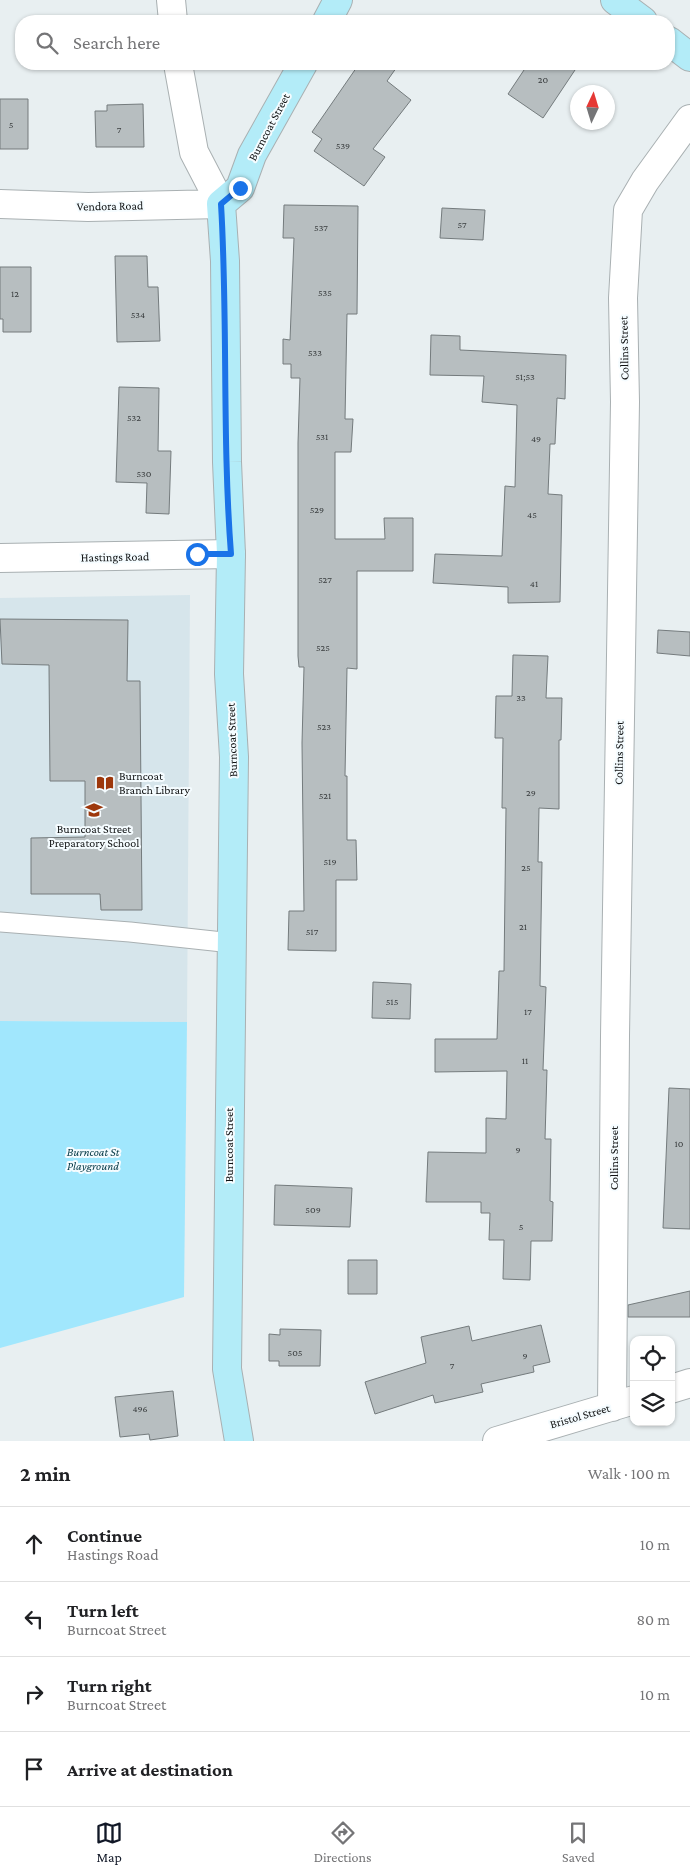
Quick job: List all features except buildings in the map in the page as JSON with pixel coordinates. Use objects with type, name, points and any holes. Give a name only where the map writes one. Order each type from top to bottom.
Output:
[{"type":"main road","points":[[329,15],[338,0]]},
{"type":"main road","points":[[675,46],[690,57]]},
{"type":"main road","name":"Burncoat Street","points":[[239,1441],[227,1369],[234,757],[229,674],[231,554],[227,462],[225,261],[221,204],[240,188],[252,155],[300,70]]},
{"type":"street","points":[[171,0],[172,15]]},
{"type":"street","points":[[179,70],[194,152],[221,204]]},
{"type":"street","name":"Collins Street","points":[[623,1404],[615,1036],[625,402],[623,288],[628,210],[645,181],[690,119]]},
{"type":"street","name":"Vendora Road","points":[[0,204],[88,206],[221,204]]},
{"type":"street","name":"Hastings Road","points":[[0,558],[231,554]]},
{"type":"street","points":[[675,1388],[690,1383]]},
{"type":"street","name":"Bristol Street","points":[[498,1441],[623,1404]]},
{"type":"lane","points":[[0,922],[232,942]]},
{"type":"shaded area","name":"Burncoat Street Preparatory School","points":[[190,595],[187,1022],[0,1021],[0,598]]},
{"type":"green space","name":"Burncoat St Playground","points":[[0,1021],[187,1022],[184,1297],[0,1348]]},
{"type":"place","name":"Burncoat Branch Library","points":[[105,783]]},
{"type":"place","name":"Burncoat Street Preparatory School","points":[[94,810]]},
{"type":"route","points":[[197,554],[231,554],[227,462],[225,261],[221,204],[240,188]]}]
